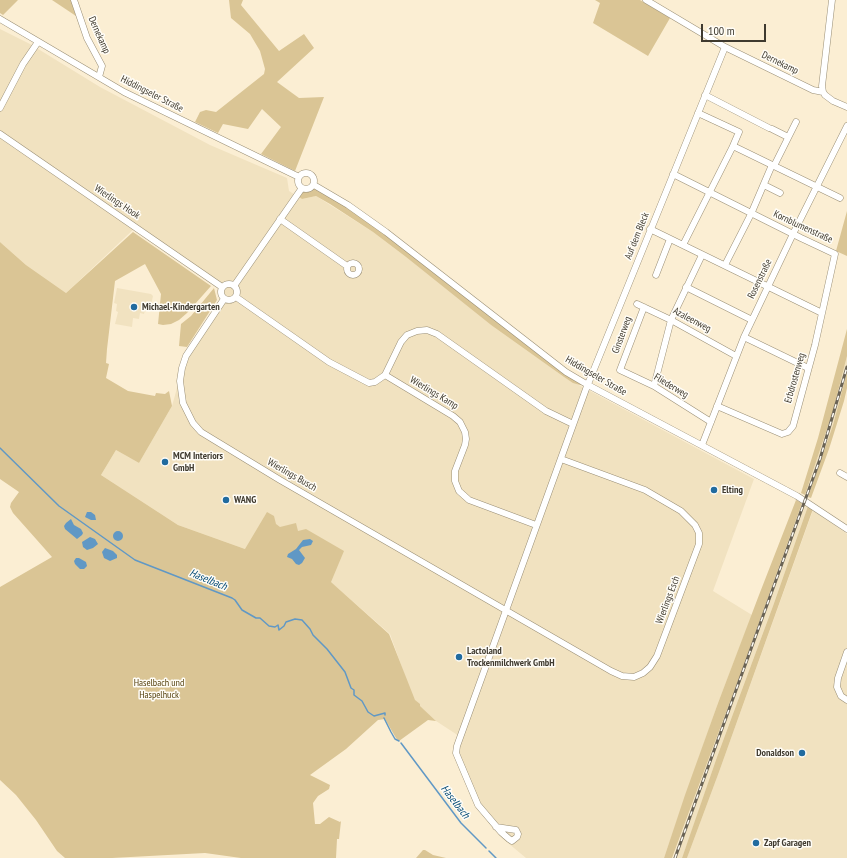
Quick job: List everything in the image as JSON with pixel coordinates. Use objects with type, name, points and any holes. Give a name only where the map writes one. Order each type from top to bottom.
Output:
[{"type":"street","name":"Dernekamp","points":[[74,0],[87,38],[102,66],[99,77]]},
{"type":"street","name":"Dernekamp","points":[[646,0],[724,47],[813,90],[823,92],[825,95],[847,107]]},
{"type":"street","points":[[823,92],[822,86],[832,0]]},
{"type":"street","name":"Hiddingseler Straße","points":[[0,19],[124,92],[299,177]]},
{"type":"street","points":[[0,108],[38,42]]},
{"type":"street","name":"Auf dem Bleck","points":[[588,385],[724,47]]},
{"type":"street","points":[[705,95],[788,136]]},
{"type":"street","points":[[683,245],[739,132],[698,113]]},
{"type":"street","points":[[725,265],[796,122]]},
{"type":"street","name":"Rosenstraße","points":[[702,445],[744,337],[847,126]]},
{"type":"street","name":"Wierlings Hook","points":[[0,134],[222,287]]},
{"type":"street","points":[[733,146],[840,198]]},
{"type":"street","points":[[304,173],[309,173],[314,176],[314,185],[308,189],[302,188],[298,183],[299,177],[304,173]]},
{"type":"street","name":"Kornblumenstraße","points":[[673,174],[751,214],[835,254],[822,313]]},
{"type":"street","name":"Hiddingseler Straße","points":[[314,185],[348,205],[386,232],[554,363],[588,385],[797,496],[847,529]]},
{"type":"street","points":[[764,185],[780,193]]},
{"type":"street","points":[[234,286],[302,188]]},
{"type":"street","points":[[280,219],[347,266]]},
{"type":"street","points":[[650,229],[822,313]]},
{"type":"street","points":[[656,275],[670,239]]},
{"type":"street","points":[[654,386],[671,320],[702,255]]},
{"type":"street","points":[[228,284],[234,286],[237,291],[236,297],[232,300],[224,299],[221,293],[222,287],[228,284]]},
{"type":"street","points":[[686,286],[752,320]]},
{"type":"street","points":[[236,297],[329,362],[369,383],[376,382],[385,375],[407,335],[427,330],[437,334],[546,411],[573,424]]},
{"type":"street","name":"Wierlings Busch","points":[[224,299],[186,356],[182,368],[180,381],[183,402],[193,423],[201,432],[280,480],[505,610]]},
{"type":"street","name":"Azaleenweg","points":[[640,305],[671,320],[736,356]]},
{"type":"street","name":"Ginsterweg","points":[[620,370],[640,305]]},
{"type":"street","name":"Erbdrostenweg","points":[[717,406],[782,434],[788,432],[793,426],[822,313]]},
{"type":"street","points":[[744,337],[808,368]]},
{"type":"street","name":"Fliederweg","points":[[620,370],[654,386],[711,422]]},
{"type":"street","name":"Wierlings Kamp","points":[[385,375],[453,416],[460,422],[465,432],[466,439],[455,471],[454,481],[459,491],[469,500],[536,525]]},
{"type":"street","points":[[496,827],[478,805],[456,753],[456,746],[588,385]]},
{"type":"street","name":"Wierlings Esch","points":[[505,610],[611,671],[622,676],[634,677],[643,673],[650,667],[657,656],[699,544],[700,533],[695,525],[681,511],[645,490],[561,459]]},
{"type":"street","points":[[840,473],[847,476]]},
{"type":"street","points":[[847,652],[838,678],[837,687],[841,696],[847,700]]},
{"type":"shaded area","points":[[0,29],[30,44],[100,87],[210,145],[287,178],[289,191],[302,199],[316,196],[373,232],[491,325],[564,377],[754,479],[713,591],[752,615],[718,703],[664,858],[526,858],[502,838],[476,806],[454,754],[459,736],[436,721],[414,701],[390,634],[326,578],[178,525],[101,475],[116,450],[139,463],[172,406],[186,356],[222,297],[222,287],[136,227],[66,293],[26,265],[0,242]]},
{"type":"shaded area","name":"Michael-Kindergarten","points":[[117,288],[151,294],[153,296],[150,310],[145,310],[144,314],[140,313],[139,319],[133,318],[132,327],[115,324],[118,312],[116,311],[117,304],[114,303]]},
{"type":"shaded area","points":[[847,356],[847,372],[833,425],[808,497],[805,495],[833,411]]},
{"type":"shaded area","points":[[802,502],[808,506],[690,836],[682,858],[673,858],[739,678]]},
{"type":"shaded area","points":[[813,510],[847,534],[847,858],[687,858],[719,772]]},
{"type":"green space","points":[[0,0],[18,0],[3,15],[0,13]]},
{"type":"green space","points":[[52,0],[71,0],[76,16]]},
{"type":"green space","points":[[229,0],[243,0],[241,5],[279,51],[304,34],[314,48],[277,82],[299,98],[324,97],[295,171],[261,154],[281,127],[262,109],[248,129],[223,124],[218,133],[195,122],[200,112],[206,110],[216,112],[264,74],[265,69],[260,51],[250,34],[231,18]]},
{"type":"green space","points":[[595,0],[640,0],[670,18],[648,56],[593,23],[600,3]]},
{"type":"green space","points":[[314,185],[386,232],[588,385],[573,383],[564,377],[491,325],[373,232],[330,204],[316,196],[302,199],[296,195]]},
{"type":"green space","points":[[847,211],[847,256],[836,251]]},
{"type":"green space","name":"Haselbach und Haspelhuck","points":[[133,232],[211,286],[179,320],[171,324],[163,325],[158,324],[161,294],[145,264],[115,281],[107,349],[106,363],[109,364],[106,378],[128,391],[155,396],[156,393],[165,394],[169,391],[172,406],[139,463],[116,450],[101,475],[178,525],[245,549],[267,512],[274,516],[276,524],[280,527],[296,523],[298,531],[306,529],[344,551],[331,582],[389,634],[415,700],[436,721],[428,720],[399,741],[385,719],[378,720],[346,749],[310,775],[330,785],[329,789],[318,796],[313,803],[315,824],[320,824],[329,817],[340,822],[341,821],[339,839],[337,839],[336,858],[241,858],[205,853],[112,858],[65,858],[57,851],[36,820],[16,795],[0,780],[0,587],[52,557],[13,513],[10,507],[11,503],[19,492],[0,479],[0,242],[26,265],[66,293]]},
{"type":"green space","points":[[214,288],[217,300],[187,347],[179,346],[181,324],[191,316]]},
{"type":"green space","points":[[847,329],[847,356],[833,411],[805,495],[801,493],[818,438]]},
{"type":"green space","points":[[847,372],[847,388],[844,401],[829,449],[811,498],[808,497],[833,425]]},
{"type":"green space","points":[[796,500],[802,503],[739,678],[672,858],[664,858],[718,703]]},
{"type":"green space","points":[[808,506],[813,509],[719,772],[687,858],[682,858],[717,757]]},
{"type":"green space","points":[[423,850],[433,855],[446,858],[416,858]]},
{"type":"water","points":[[87,512],[91,512],[95,515],[96,520],[91,520],[85,517]]},
{"type":"water","points":[[71,519],[74,525],[81,529],[83,533],[77,539],[65,529],[64,526]]},
{"type":"water","points":[[116,531],[120,531],[123,536],[120,541],[116,541],[113,538],[113,534]]},
{"type":"water","points":[[90,537],[95,539],[98,544],[87,550],[83,547],[82,542]]},
{"type":"water","points":[[310,539],[313,541],[311,545],[302,547],[299,550],[305,558],[302,563],[299,565],[296,564],[292,559],[287,557],[288,554],[296,549],[303,540]]},
{"type":"water","points":[[105,548],[113,551],[117,555],[117,558],[110,561],[104,558],[102,552]]},
{"type":"water","points":[[76,558],[86,562],[87,566],[84,569],[80,569],[75,564],[74,561]]},
{"type":"waterway","name":"Haselbach","points":[[0,448],[59,506],[135,560],[232,598],[242,610],[256,618],[260,618],[269,626],[275,627],[278,625],[279,630],[286,622],[295,619],[302,620],[345,672],[351,688],[354,690],[354,695],[362,701],[368,712],[374,716],[385,713],[385,715]]},
{"type":"waterway","name":"Haselbach","points":[[384,718],[395,739],[399,741]]},
{"type":"waterway","name":"Haselbach","points":[[401,743],[461,823],[486,848]]},
{"type":"waterway","name":"Haselbach","points":[[489,851],[496,858]]},
{"type":"railway","points":[[675,858],[820,459],[847,367]]},
{"type":"place","name":"Michael-Kindergarten","points":[[134,307]]},
{"type":"place","name":"MCM Interiors GmbH","points":[[165,462]]},
{"type":"place","name":"Elting","points":[[714,490]]},
{"type":"place","name":"WANG","points":[[226,500]]},
{"type":"place","name":"Lactoland Trockenmilchwerk GmbH","points":[[459,657]]},
{"type":"place","name":"Donaldson","points":[[802,753]]},
{"type":"place","name":"Zapf Garagen","points":[[756,843]]}]
